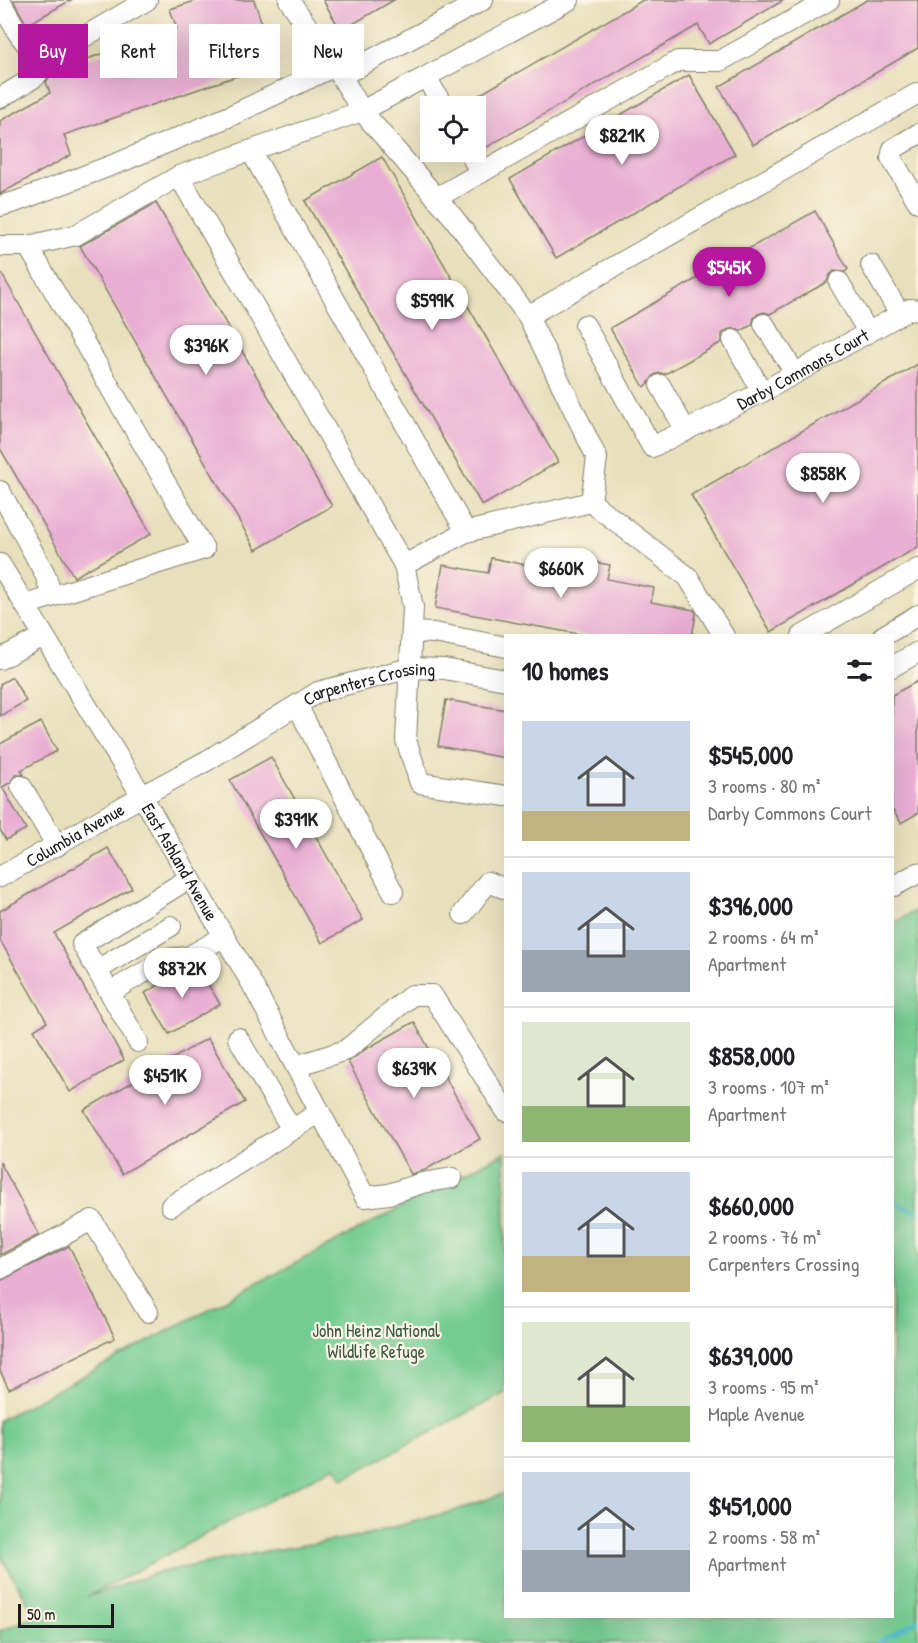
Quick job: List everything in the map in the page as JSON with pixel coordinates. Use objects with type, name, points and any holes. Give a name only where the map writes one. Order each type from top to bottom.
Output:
[{"type":"street","points":[[88,35],[147,0]]},
{"type":"street","points":[[289,0],[306,24]]},
{"type":"street","points":[[364,58],[483,0]]},
{"type":"street","points":[[0,246],[28,246],[76,235],[179,176],[362,111],[569,0]]},
{"type":"street","points":[[436,198],[678,61],[720,61],[829,0]]},
{"type":"street","points":[[0,1],[18,33]]},
{"type":"street","points":[[426,77],[437,96]]},
{"type":"street","points":[[0,98],[33,78]]},
{"type":"street","points":[[0,206],[123,162],[322,78]]},
{"type":"street","points":[[342,78],[362,111],[453,217],[528,316],[597,458],[591,502]]},
{"type":"street","points":[[528,316],[918,93]]},
{"type":"street","points":[[918,134],[893,149],[891,158],[918,202]]},
{"type":"street","points":[[251,151],[465,532]]},
{"type":"street","points":[[475,162],[481,173]]},
{"type":"street","points":[[179,176],[404,565],[413,606],[406,740],[420,783],[504,796]]},
{"type":"street","points":[[25,605],[204,549],[28,246]]},
{"type":"street","points":[[871,265],[909,312]]},
{"type":"street","points":[[839,282],[868,332]]},
{"type":"street","name":"Darby Commons Court","points":[[585,325],[652,447],[762,392],[868,332],[909,312]]},
{"type":"street","points":[[764,324],[795,373]]},
{"type":"street","points":[[733,340],[762,392]]},
{"type":"street","points":[[660,385],[686,431]]},
{"type":"street","points":[[0,491],[45,574],[52,597]]},
{"type":"street","points":[[404,565],[465,532],[591,502]]},
{"type":"street","points":[[591,502],[688,577],[723,634]]},
{"type":"street","name":"East Ashland Avenue","points":[[0,564],[142,796],[252,984],[365,1197],[389,1194],[422,1183],[452,1178]]},
{"type":"street","points":[[805,634],[918,569]]},
{"type":"street","points":[[886,634],[918,615]]},
{"type":"street","points":[[412,632],[434,633],[504,647]]},
{"type":"street","points":[[0,659],[44,636]]},
{"type":"street","points":[[894,667],[918,652]]},
{"type":"street","name":"Carpenters Crossing","points":[[243,739],[318,692],[410,668],[444,669],[504,680]]},
{"type":"street","points":[[297,705],[393,892]]},
{"type":"street","name":"Columbia Avenue","points":[[0,877],[243,739]]},
{"type":"street","points":[[21,786],[57,846]]},
{"type":"street","points":[[894,885],[918,873]]},
{"type":"street","points":[[138,1042],[82,944],[190,878]]},
{"type":"street","points":[[463,914],[488,882],[504,888]]},
{"type":"street","points":[[97,970],[171,926]]},
{"type":"street","points":[[110,992],[166,959],[188,957],[223,937]]},
{"type":"street","points":[[296,1066],[346,1050],[412,995],[432,995],[504,1108]]},
{"type":"street","points":[[238,1038],[292,1130]]},
{"type":"street","points":[[171,1206],[320,1112]]},
{"type":"street","points":[[0,1269],[92,1220],[148,1312]]},
{"type":"green space","name":"John Heinz National Wildlife Refuge","points":[[918,909],[918,1643],[0,1643],[0,1631],[36,1616],[0,1555],[0,1420],[504,1153],[504,1394],[343,1479],[335,1466],[87,1597],[156,1573],[267,1551],[361,1536],[457,1510],[504,1493],[504,1618],[894,1618],[894,923]]},
{"type":"building","points":[[13,0],[71,0],[29,24],[26,24]]},
{"type":"building","points":[[198,0],[254,0],[262,24],[189,24],[189,78],[231,78],[64,135],[71,155],[0,194],[0,121],[50,93],[46,82],[49,78],[88,78],[88,59],[100,55],[100,78],[177,78],[177,24],[170,9]]},
{"type":"building","points":[[323,0],[394,0],[353,24],[337,24]]},
{"type":"building","points":[[643,0],[784,0],[709,44],[698,25],[486,148],[486,96],[477,96]]},
{"type":"building","points":[[867,0],[918,0],[918,48],[753,145],[719,87]]},
{"type":"building","points":[[689,75],[735,154],[556,258],[510,179]]},
{"type":"building","points":[[382,157],[558,462],[482,506],[305,201]]},
{"type":"building","points":[[156,203],[332,506],[256,550],[80,246]]},
{"type":"building","points":[[815,211],[848,269],[845,272],[834,271],[827,282],[770,314],[764,312],[758,314],[752,325],[741,331],[734,328],[727,330],[722,334],[722,342],[665,374],[654,375],[644,387],[610,328]]},
{"type":"building","points":[[0,271],[151,534],[74,577],[0,448]]},
{"type":"building","points":[[918,364],[918,547],[771,632],[691,495]]},
{"type":"building","points":[[540,552],[610,565],[607,579],[654,588],[651,602],[694,610],[696,614],[692,634],[579,634],[435,608],[443,565],[488,573],[491,558],[537,567]]},
{"type":"building","points":[[12,677],[26,701],[0,716],[0,684]]},
{"type":"building","points":[[918,681],[918,813],[901,823],[894,812],[894,694]]},
{"type":"building","points":[[446,700],[504,710],[504,758],[438,746]]},
{"type":"building","points":[[41,722],[57,751],[21,770],[24,775],[15,775],[10,783],[2,787],[26,829],[6,840],[0,830],[0,744]]},
{"type":"building","points":[[271,757],[363,920],[322,943],[230,780]]},
{"type":"building","points":[[108,848],[132,888],[54,933],[124,1060],[70,1092],[34,1030],[47,1022],[0,940],[0,911]]},
{"type":"building","points":[[197,966],[220,1004],[169,1034],[145,993],[186,969]]},
{"type":"building","points":[[414,1022],[480,1139],[425,1170],[411,1174],[348,1062]]},
{"type":"building","points":[[208,1038],[245,1102],[122,1174],[84,1110]]},
{"type":"building","points":[[0,1162],[39,1235],[0,1255]]},
{"type":"building","points":[[69,1246],[115,1338],[9,1389],[0,1371],[0,1281]]},
{"type":"waterway","points":[[894,1203],[918,1212]]},
{"type":"waterway","points":[[877,1643],[918,1620]]}]
